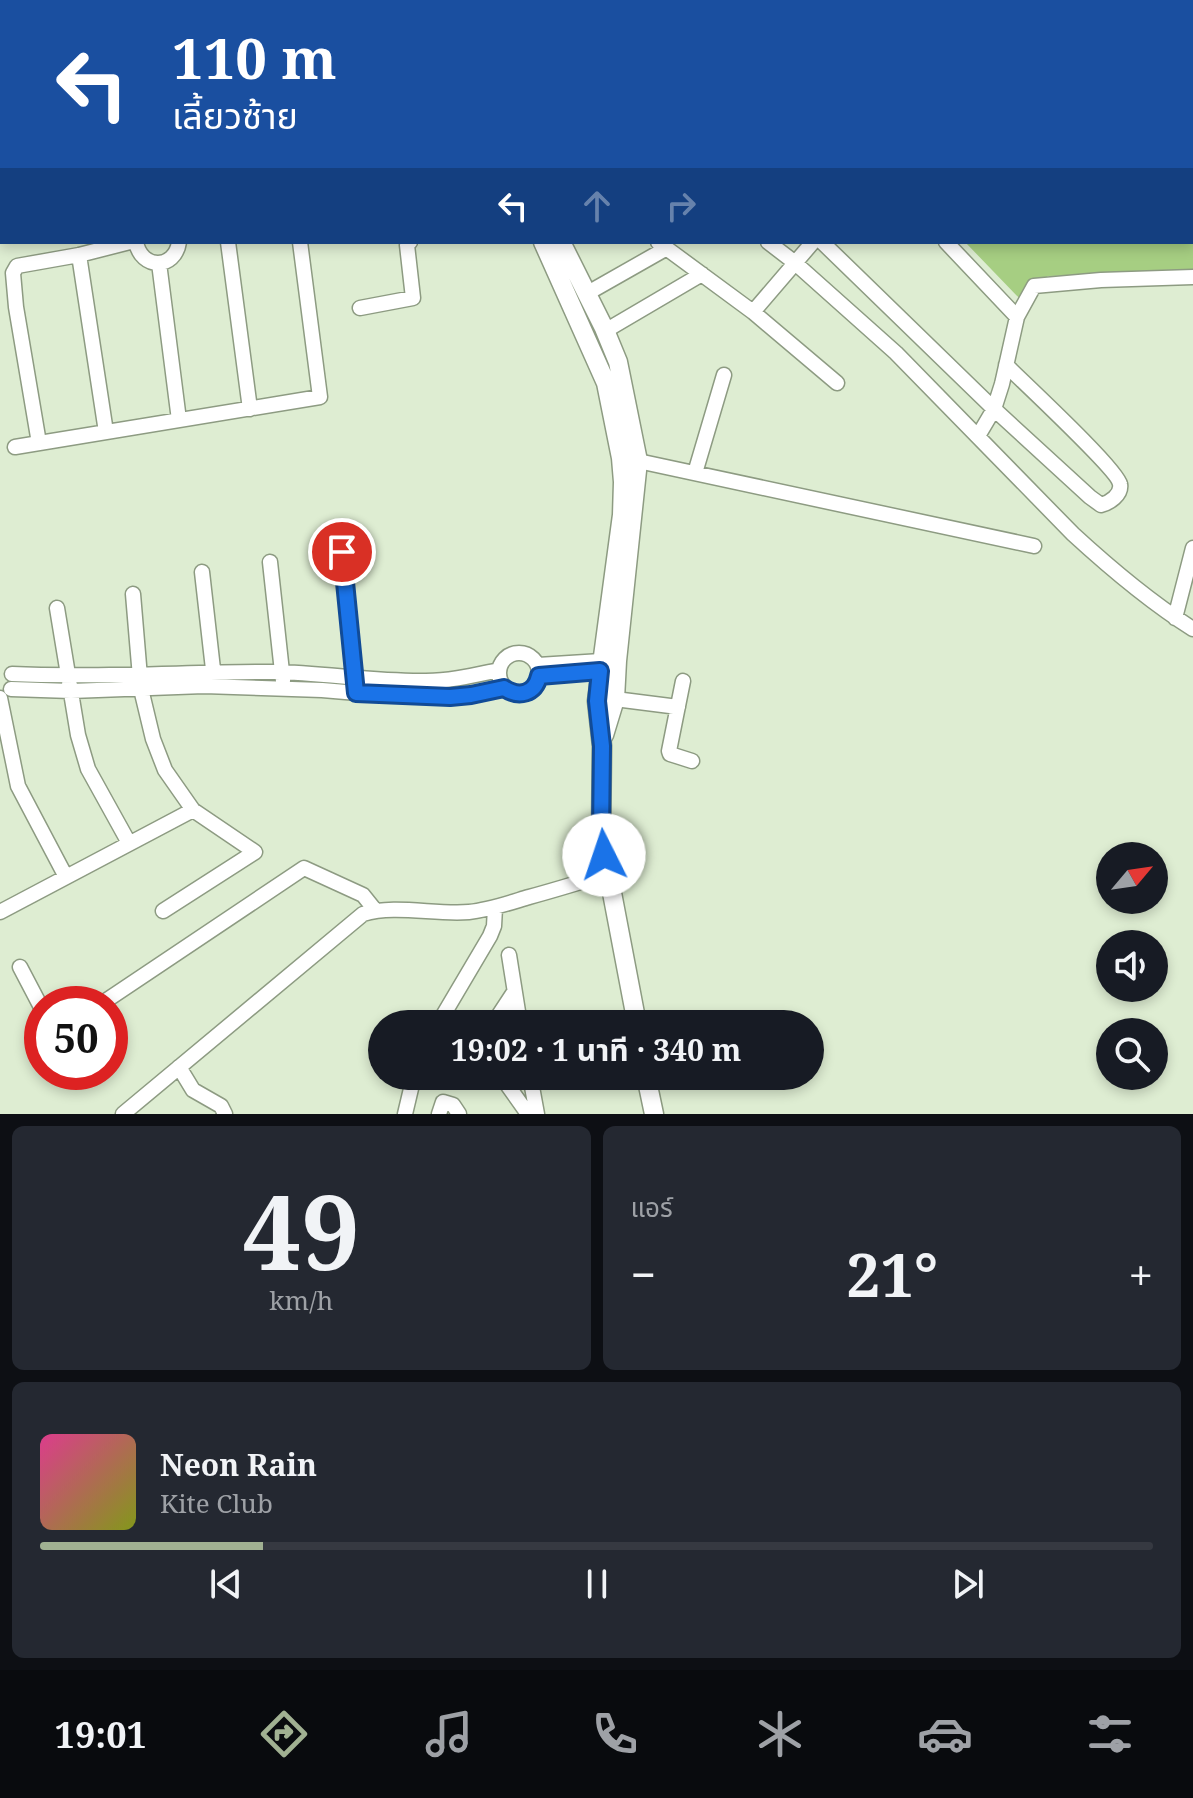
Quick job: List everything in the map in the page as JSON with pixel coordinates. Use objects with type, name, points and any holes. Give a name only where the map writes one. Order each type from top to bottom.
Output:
[{"type":"main road","points":[[544,244],[606,383],[621,458],[622,515],[609,666],[615,699],[602,746]]},
{"type":"main road","points":[[562,244],[618,362],[638,461],[609,666],[597,701],[602,746],[601,835],[634,1010]]},
{"type":"main road","points":[[649,1090],[654,1114]]},
{"type":"street","points":[[39,443],[13,273],[17,266],[122,244]]},
{"type":"street","points":[[136,244],[143,258],[159,263],[169,260],[180,244]]},
{"type":"street","points":[[228,244],[250,409]]},
{"type":"street","points":[[15,447],[320,397],[300,244]]},
{"type":"street","points":[[360,308],[413,298],[406,253],[408,244]]},
{"type":"street","points":[[771,244],[896,353],[1073,534],[1175,618],[1193,629]]},
{"type":"street","points":[[753,312],[811,244]]},
{"type":"street","points":[[824,244],[994,409],[1097,503],[1106,504],[1118,493],[1120,484],[1115,475],[1006,365]]},
{"type":"street","points":[[948,244],[1017,317]]},
{"type":"street","points":[[586,294],[662,245],[753,312],[837,383]]},
{"type":"street","points":[[79,255],[106,432]]},
{"type":"street","points":[[159,263],[179,420]]},
{"type":"street","points":[[605,331],[702,274]]},
{"type":"street","points":[[978,436],[994,409],[1017,317],[1034,286],[1193,277]]},
{"type":"street","points":[[695,473],[724,375]]},
{"type":"street","points":[[638,461],[1034,546]]},
{"type":"street","points":[[1175,618],[1193,548]]},
{"type":"street","points":[[342,552],[355,686]]},
{"type":"street","points":[[270,562],[283,688]]},
{"type":"street","points":[[202,572],[214,679]]},
{"type":"street","points":[[133,594],[140,682],[153,739],[165,770],[193,810],[255,852],[163,911]]},
{"type":"street","points":[[57,608],[78,735],[88,769],[129,843]]},
{"type":"street","points":[[515,653],[527,654],[538,671],[538,683],[529,692],[516,694],[504,688],[499,670],[504,659],[515,653]]},
{"type":"street","points":[[538,671],[609,666]]},
{"type":"street","points":[[214,679],[283,688],[355,686],[456,679],[499,670]]},
{"type":"street","points":[[66,877],[18,786],[5,685],[214,679],[282,673],[428,697],[471,695],[504,688]]},
{"type":"street","points":[[456,679],[458,696]]},
{"type":"street","points":[[683,681],[669,753],[692,761]]},
{"type":"street","points":[[615,699],[678,707]]},
{"type":"street","points":[[2,907],[193,810]]},
{"type":"street","points":[[128,986],[304,868],[363,895],[375,910]]},
{"type":"street","points":[[123,1114],[363,914],[375,910],[438,913],[495,908],[607,874]]},
{"type":"street","points":[[446,1010],[490,936],[495,908]]},
{"type":"street","points":[[509,955],[517,1010]]},
{"type":"street","points":[[20,967],[30,986]]},
{"type":"street","points":[[502,1010],[514,992]]},
{"type":"street","points":[[179,1067],[193,1090],[221,1106],[225,1114]]},
{"type":"street","points":[[405,1114],[411,1090]]},
{"type":"street","points":[[511,1090],[528,1114]]},
{"type":"street","points":[[533,1090],[537,1114]]},
{"type":"street","points":[[439,1114],[443,1102],[453,1105],[459,1114]]},
{"type":"green space","points":[[967,244],[1193,244],[1193,273],[1048,276],[1021,300]]},
{"type":"route","points":[[342,552],[356,693],[450,697],[504,688],[522,694],[534,688],[539,676],[600,671],[597,701],[602,746],[601,835],[604,855]]}]
